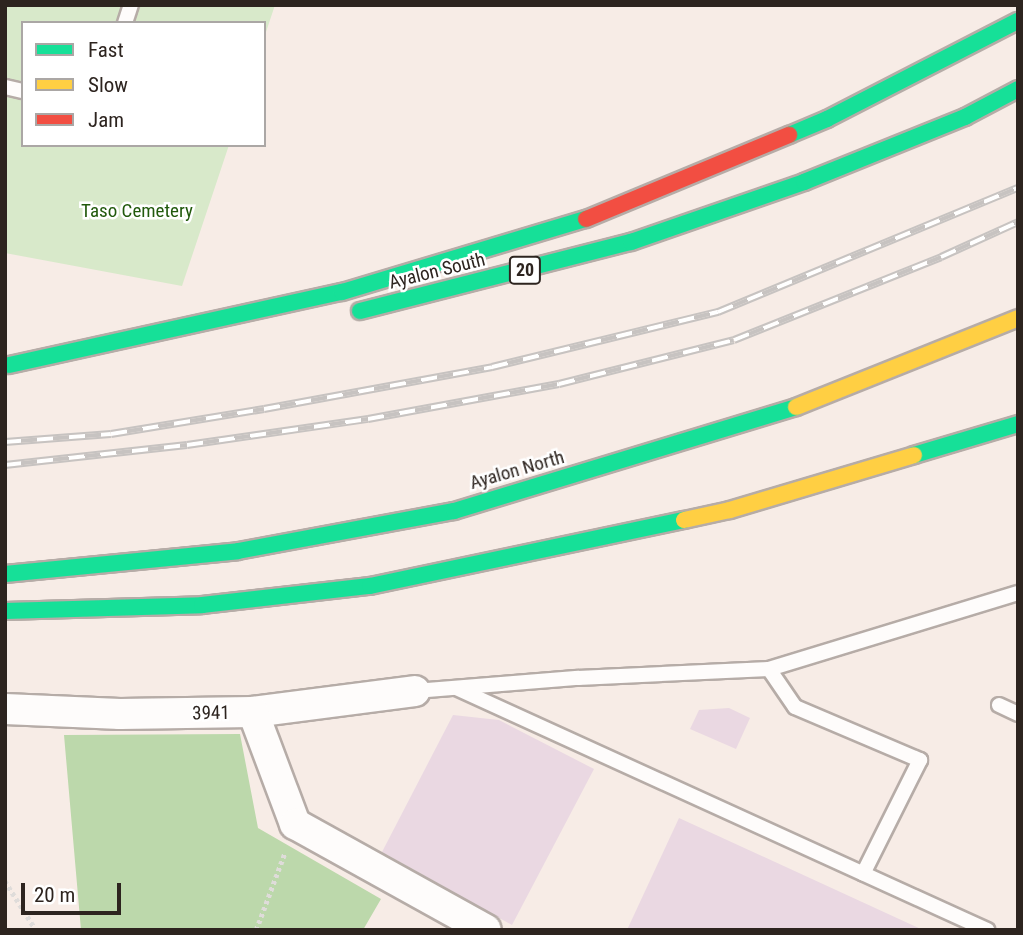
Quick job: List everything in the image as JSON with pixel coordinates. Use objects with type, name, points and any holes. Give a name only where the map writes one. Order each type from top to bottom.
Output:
[{"type":"highway","points":[[7,365],[342,292],[572,225],[827,119],[1018,22]]},
{"type":"highway","name":"Ayalon South","points":[[337,315],[402,302],[631,242],[816,177],[965,117],[1018,89]]},
{"type":"highway","name":"Ayalon North","points":[[5,574],[238,551],[454,510],[765,419],[897,369],[1018,318]]},
{"type":"highway","points":[[7,365],[181,345]]},
{"type":"highway","points":[[5,611],[202,605],[370,586],[730,510],[1018,424]]},
{"type":"street","name":"3941","points":[[5,709],[120,714],[253,712],[415,691]]},
{"type":"street","points":[[253,712],[295,824],[486,930]]},
{"type":"lane","points":[[415,691],[769,669],[1018,593]]},
{"type":"lane","points":[[769,669],[795,707],[920,760],[863,874]]},
{"type":"lane","points":[[454,687],[987,930]]},
{"type":"lane","points":[[999,705],[1018,714]]},
{"type":"path","points":[[256,930],[295,824]]},
{"type":"path","points":[[5,881],[36,930]]},
{"type":"green space","name":"Taso Cemetery","points":[[5,5],[275,5],[266,32],[266,21],[21,21],[21,147],[228,147],[182,286],[5,253]]},
{"type":"green space","points":[[240,734],[258,828],[381,899],[363,930],[81,930],[64,735]]},
{"type":"building","points":[[729,708],[750,718],[736,749],[690,729],[699,710]]},
{"type":"building","points":[[453,715],[499,720],[594,769],[512,925],[382,852]]},
{"type":"building","points":[[679,818],[923,930],[627,930]]},
{"type":"railway","points":[[5,442],[111,434],[264,409],[492,367],[718,312],[1018,188]]},
{"type":"railway","points":[[5,465],[187,445],[368,419],[559,384],[734,340],[941,257],[1018,222]]},
{"type":"traffic: fast","points":[[789,135],[827,119],[1018,21]]},
{"type":"traffic: fast","points":[[360,311],[631,242],[804,182],[965,117],[1018,89]]},
{"type":"traffic: fast","points":[[9,365],[342,292],[586,219]]},
{"type":"traffic: fast","points":[[5,574],[238,551],[454,511],[796,407]]},
{"type":"traffic: fast","points":[[914,455],[1018,424]]},
{"type":"traffic: fast","points":[[5,611],[202,605],[370,586],[684,520]]},
{"type":"traffic: slow","points":[[796,407],[1018,318]]},
{"type":"traffic: slow","points":[[684,520],[730,510],[914,455]]},
{"type":"traffic: jam","points":[[586,219],[789,135]]}]
